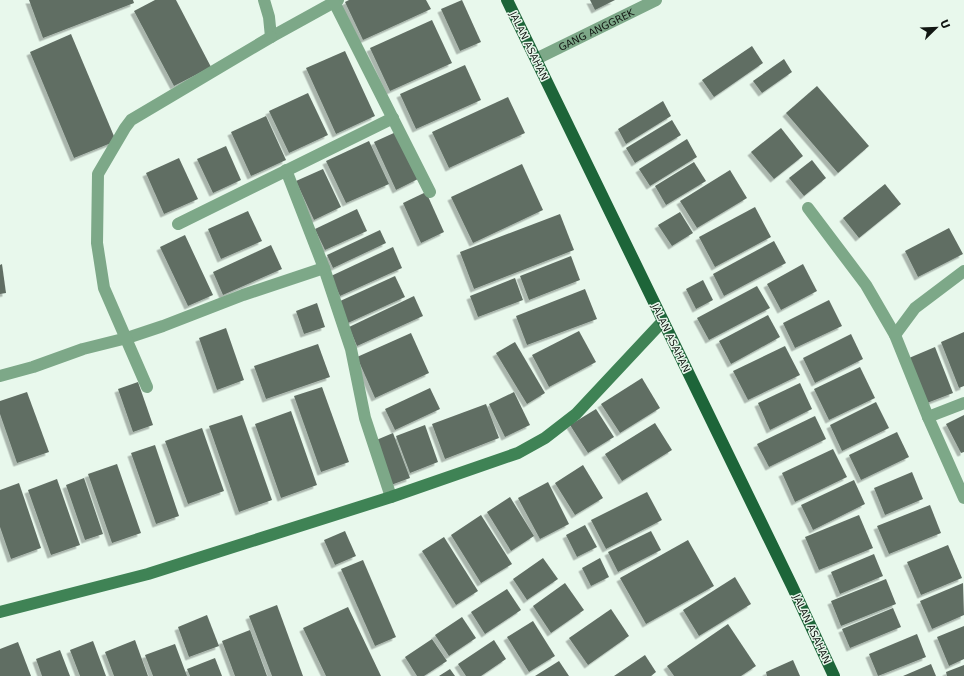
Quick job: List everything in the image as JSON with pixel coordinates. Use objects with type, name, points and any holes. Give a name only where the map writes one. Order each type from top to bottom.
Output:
[{"type":"main road","name":"JALAN ASAHAN","points":[[507,0],[792,586],[834,676]]},
{"type":"street","points":[[264,0],[269,17],[271,37]]},
{"type":"street","name":"GANG ANGGREK","points":[[536,59],[656,0]]},
{"type":"street","points":[[148,387],[104,288],[97,243],[98,174],[125,128],[132,120],[271,37],[336,1],[392,118],[430,192]]},
{"type":"street","points":[[178,224],[392,118]]},
{"type":"street","points":[[286,170],[324,268],[351,349],[365,418],[391,497]]},
{"type":"street","points":[[808,208],[866,285],[895,335],[928,417],[964,498]]},
{"type":"street","points":[[0,376],[33,367],[83,349],[127,338],[163,326],[243,295],[324,268]]},
{"type":"street","points":[[895,335],[915,308],[964,272]]},
{"type":"street","points":[[0,612],[148,574],[391,497],[518,454],[545,438],[576,414],[663,321]]},
{"type":"street","points":[[928,417],[964,403]]},
{"type":"building","points":[[29,0],[133,0],[134,3],[43,38]]},
{"type":"building","points":[[155,0],[176,0],[211,67],[174,86],[134,11]]},
{"type":"building","points":[[349,0],[426,0],[431,9],[363,40],[345,2]]},
{"type":"building","points":[[462,0],[481,42],[460,51],[441,9]]},
{"type":"building","points":[[590,0],[615,0],[595,10]]},
{"type":"building","points":[[432,20],[452,63],[390,91],[370,48]]},
{"type":"building","points":[[71,34],[116,141],[74,158],[30,52]]},
{"type":"building","points":[[752,46],[763,63],[714,97],[702,80]]},
{"type":"building","points":[[345,51],[375,116],[336,134],[306,68]]},
{"type":"building","points":[[784,59],[792,72],[762,93],[753,81]]},
{"type":"building","points":[[465,65],[481,100],[416,129],[400,94]]},
{"type":"building","points":[[817,86],[869,146],[838,173],[786,113]]},
{"type":"building","points":[[308,93],[328,135],[289,153],[269,111]]},
{"type":"building","points":[[508,97],[525,133],[449,168],[432,132]]},
{"type":"building","points":[[663,101],[671,116],[626,144],[618,129]]},
{"type":"building","points":[[266,116],[286,160],[251,176],[231,132]]},
{"type":"building","points":[[672,120],[681,135],[635,163],[626,148]]},
{"type":"building","points":[[781,128],[803,156],[774,179],[751,152]]},
{"type":"building","points":[[396,132],[418,179],[396,190],[374,142]]},
{"type":"building","points":[[687,139],[697,157],[650,186],[639,169]]},
{"type":"building","points":[[369,141],[389,184],[346,203],[326,161]]},
{"type":"building","points":[[226,146],[241,180],[213,193],[197,159]]},
{"type":"building","points":[[179,158],[198,199],[164,214],[146,173]]},
{"type":"building","points":[[812,160],[826,178],[804,196],[789,178]]},
{"type":"building","points":[[694,162],[706,181],[666,205],[655,186]]},
{"type":"building","points":[[522,164],[543,210],[473,243],[451,197]]},
{"type":"building","points":[[323,169],[341,207],[314,220],[296,181]]},
{"type":"building","points":[[730,170],[747,198],[697,228],[680,201]]},
{"type":"building","points":[[885,184],[901,204],[859,238],[843,218]]},
{"type":"building","points":[[426,192],[444,232],[421,243],[403,203]]},
{"type":"building","points":[[755,207],[771,237],[715,267],[699,237]]},
{"type":"building","points":[[357,209],[367,231],[325,250],[315,229]]},
{"type":"building","points":[[248,211],[262,241],[221,259],[208,229]]},
{"type":"building","points":[[680,212],[693,233],[672,246],[658,225]]},
{"type":"building","points":[[560,214],[574,250],[474,289],[460,252]]},
{"type":"building","points":[[949,228],[963,254],[918,277],[905,251]]},
{"type":"building","points":[[380,230],[386,243],[333,268],[327,255]]},
{"type":"building","points":[[185,235],[213,295],[188,306],[160,247]]},
{"type":"building","points":[[774,241],[786,263],[724,296],[713,274]]},
{"type":"building","points":[[271,245],[282,269],[223,295],[213,272]]},
{"type":"building","points":[[393,247],[402,268],[340,296],[331,276]]},
{"type":"building","points":[[571,256],[580,280],[529,300],[520,276]]},
{"type":"building","points":[[2,264],[6,293],[0,294],[0,265]]},
{"type":"building","points":[[803,264],[817,291],[781,310],[767,284]]},
{"type":"building","points":[[395,276],[405,297],[348,323],[338,302]]},
{"type":"building","points":[[515,278],[523,300],[478,317],[470,296]]},
{"type":"building","points":[[703,280],[713,300],[696,309],[686,289]]},
{"type":"building","points":[[757,286],[770,308],[709,340],[697,318]]},
{"type":"building","points":[[585,289],[597,319],[527,345],[516,316]]},
{"type":"building","points":[[414,296],[423,316],[357,346],[349,327]]},
{"type":"building","points":[[829,300],[842,326],[795,348],[783,323]]},
{"type":"building","points":[[317,303],[325,327],[304,334],[296,311]]},
{"type":"building","points":[[768,315],[780,337],[731,364],[719,341]]},
{"type":"building","points":[[226,328],[244,380],[217,390],[199,338]]},
{"type":"building","points":[[579,331],[596,362],[549,387],[532,355]]},
{"type":"building","points":[[964,332],[964,386],[959,388],[941,342]]},
{"type":"building","points":[[411,333],[429,373],[375,398],[357,357]]},
{"type":"building","points":[[851,334],[863,359],[815,383],[803,358]]},
{"type":"building","points":[[515,342],[545,393],[527,404],[496,353]]},
{"type":"building","points":[[318,344],[330,377],[266,399],[254,366]]},
{"type":"building","points":[[785,346],[800,375],[748,400],[733,371]]},
{"type":"building","points":[[935,347],[953,393],[927,403],[909,358]]},
{"type":"building","points":[[860,367],[875,398],[829,420],[814,389]]},
{"type":"building","points":[[642,378],[660,408],[620,433],[601,404]]},
{"type":"building","points":[[138,382],[153,425],[133,432],[118,389]]},
{"type":"building","points":[[800,383],[812,409],[770,430],[758,403]]},
{"type":"building","points":[[322,387],[349,462],[321,472],[294,396]]},
{"type":"building","points":[[430,388],[440,409],[395,430],[385,409]]},
{"type":"building","points":[[27,392],[49,452],[17,463],[0,414],[0,401]]},
{"type":"building","points":[[514,392],[530,425],[505,437],[489,404]]},
{"type":"building","points":[[876,402],[889,428],[842,451],[830,425]]},
{"type":"building","points":[[486,404],[499,438],[445,459],[432,424]]},
{"type":"building","points":[[596,409],[614,437],[588,453],[570,425]]},
{"type":"building","points":[[291,411],[317,485],[281,498],[255,424]]},
{"type":"building","points":[[242,415],[272,500],[239,512],[209,426]]},
{"type":"building","points":[[964,415],[964,452],[961,453],[946,424]]},
{"type":"building","points":[[815,416],[826,439],[769,467],[757,444]]},
{"type":"building","points":[[655,423],[672,450],[622,481],[605,454]]},
{"type":"building","points":[[425,425],[438,462],[410,473],[396,436]]},
{"type":"building","points":[[202,428],[224,491],[188,504],[165,441]]},
{"type":"building","points":[[897,432],[909,457],[861,480],[849,455]]},
{"type":"building","points":[[393,433],[410,478],[391,485],[374,441]]},
{"type":"building","points":[[155,445],[179,516],[156,524],[131,453]]},
{"type":"building","points":[[833,449],[847,477],[795,502],[782,473]]},
{"type":"building","points":[[117,464],[141,533],[112,543],[88,474]]},
{"type":"building","points":[[583,465],[603,498],[575,515],[555,483]]},
{"type":"building","points":[[912,472],[923,499],[885,515],[874,488]]},
{"type":"building","points":[[84,478],[103,534],[85,540],[66,485]]},
{"type":"building","points":[[57,479],[80,545],[51,555],[28,490]]},
{"type":"building","points":[[854,480],[865,504],[813,530],[801,505]]},
{"type":"building","points":[[548,482],[569,524],[540,539],[518,498]]},
{"type":"building","points":[[19,483],[41,548],[11,559],[0,527],[0,490]]},
{"type":"building","points":[[647,492],[662,520],[606,549],[591,520]]},
{"type":"building","points":[[510,497],[534,536],[511,551],[487,512]]},
{"type":"building","points":[[930,505],[941,533],[889,554],[877,526]]},
{"type":"building","points":[[481,515],[512,564],[481,583],[451,535]]},
{"type":"building","points":[[859,515],[873,548],[819,570],[805,537]]},
{"type":"building","points":[[585,525],[597,547],[577,557],[566,535]]},
{"type":"building","points":[[345,531],[356,556],[335,565],[324,540]]},
{"type":"building","points":[[651,531],[661,550],[618,572],[608,552]]},
{"type":"building","points":[[444,537],[478,591],[456,605],[422,551]]},
{"type":"building","points":[[688,540],[714,586],[646,624],[620,578]]},
{"type":"building","points":[[948,545],[962,578],[921,595],[907,562]]},
{"type":"building","points":[[874,554],[883,576],[840,594],[831,572]]},
{"type":"building","points":[[543,558],[558,579],[527,600],[513,579]]},
{"type":"building","points":[[600,558],[609,577],[591,586],[582,568]]},
{"type":"building","points":[[363,560],[396,637],[375,646],[341,569]]},
{"type":"building","points":[[735,577],[751,604],[699,636],[683,610]]},
{"type":"building","points":[[886,579],[896,604],[841,626],[831,601]]},
{"type":"building","points":[[565,583],[584,610],[551,633],[533,606]]},
{"type":"building","points":[[963,583],[964,615],[932,629],[920,601]]},
{"type":"building","points":[[507,589],[521,610],[485,634],[471,612]]},
{"type":"building","points":[[277,605],[303,676],[272,676],[249,616]]},
{"type":"building","points":[[348,607],[381,676],[326,676],[303,628]]},
{"type":"building","points":[[893,608],[901,627],[850,648],[842,629]]},
{"type":"building","points":[[611,609],[629,636],[588,665],[569,638]]},
{"type":"building","points":[[207,615],[219,646],[189,657],[178,627]]},
{"type":"building","points":[[462,617],[476,638],[449,656],[435,635]]},
{"type":"building","points":[[533,621],[555,656],[529,672],[507,637]]},
{"type":"building","points":[[728,624],[756,666],[741,676],[674,676],[667,666]]},
{"type":"building","points":[[964,626],[964,659],[949,666],[937,637]]},
{"type":"building","points":[[250,630],[267,676],[235,676],[222,641]]},
{"type":"building","points":[[917,634],[926,657],[878,676],[869,654]]},
{"type":"building","points":[[432,639],[447,661],[424,676],[417,676],[405,657]]},
{"type":"building","points":[[135,640],[148,676],[114,676],[105,652]]},
{"type":"building","points":[[494,640],[506,659],[481,676],[466,676],[458,664]]},
{"type":"building","points":[[93,641],[106,676],[80,676],[70,650]]},
{"type":"building","points":[[18,642],[31,676],[0,676],[0,649]]},
{"type":"building","points":[[175,644],[187,676],[153,676],[145,655]]},
{"type":"building","points":[[60,650],[70,676],[42,676],[36,659]]},
{"type":"building","points":[[645,655],[656,672],[651,676],[614,676]]},
{"type":"building","points":[[215,658],[222,676],[190,676],[187,669]]},
{"type":"building","points":[[793,660],[800,676],[767,676],[766,672]]},
{"type":"building","points":[[559,661],[569,676],[535,676]]},
{"type":"building","points":[[931,664],[936,676],[903,676]]},
{"type":"building","points":[[964,665],[964,676],[947,676],[946,672]]},
{"type":"building","points":[[450,669],[455,676],[439,676]]}]
